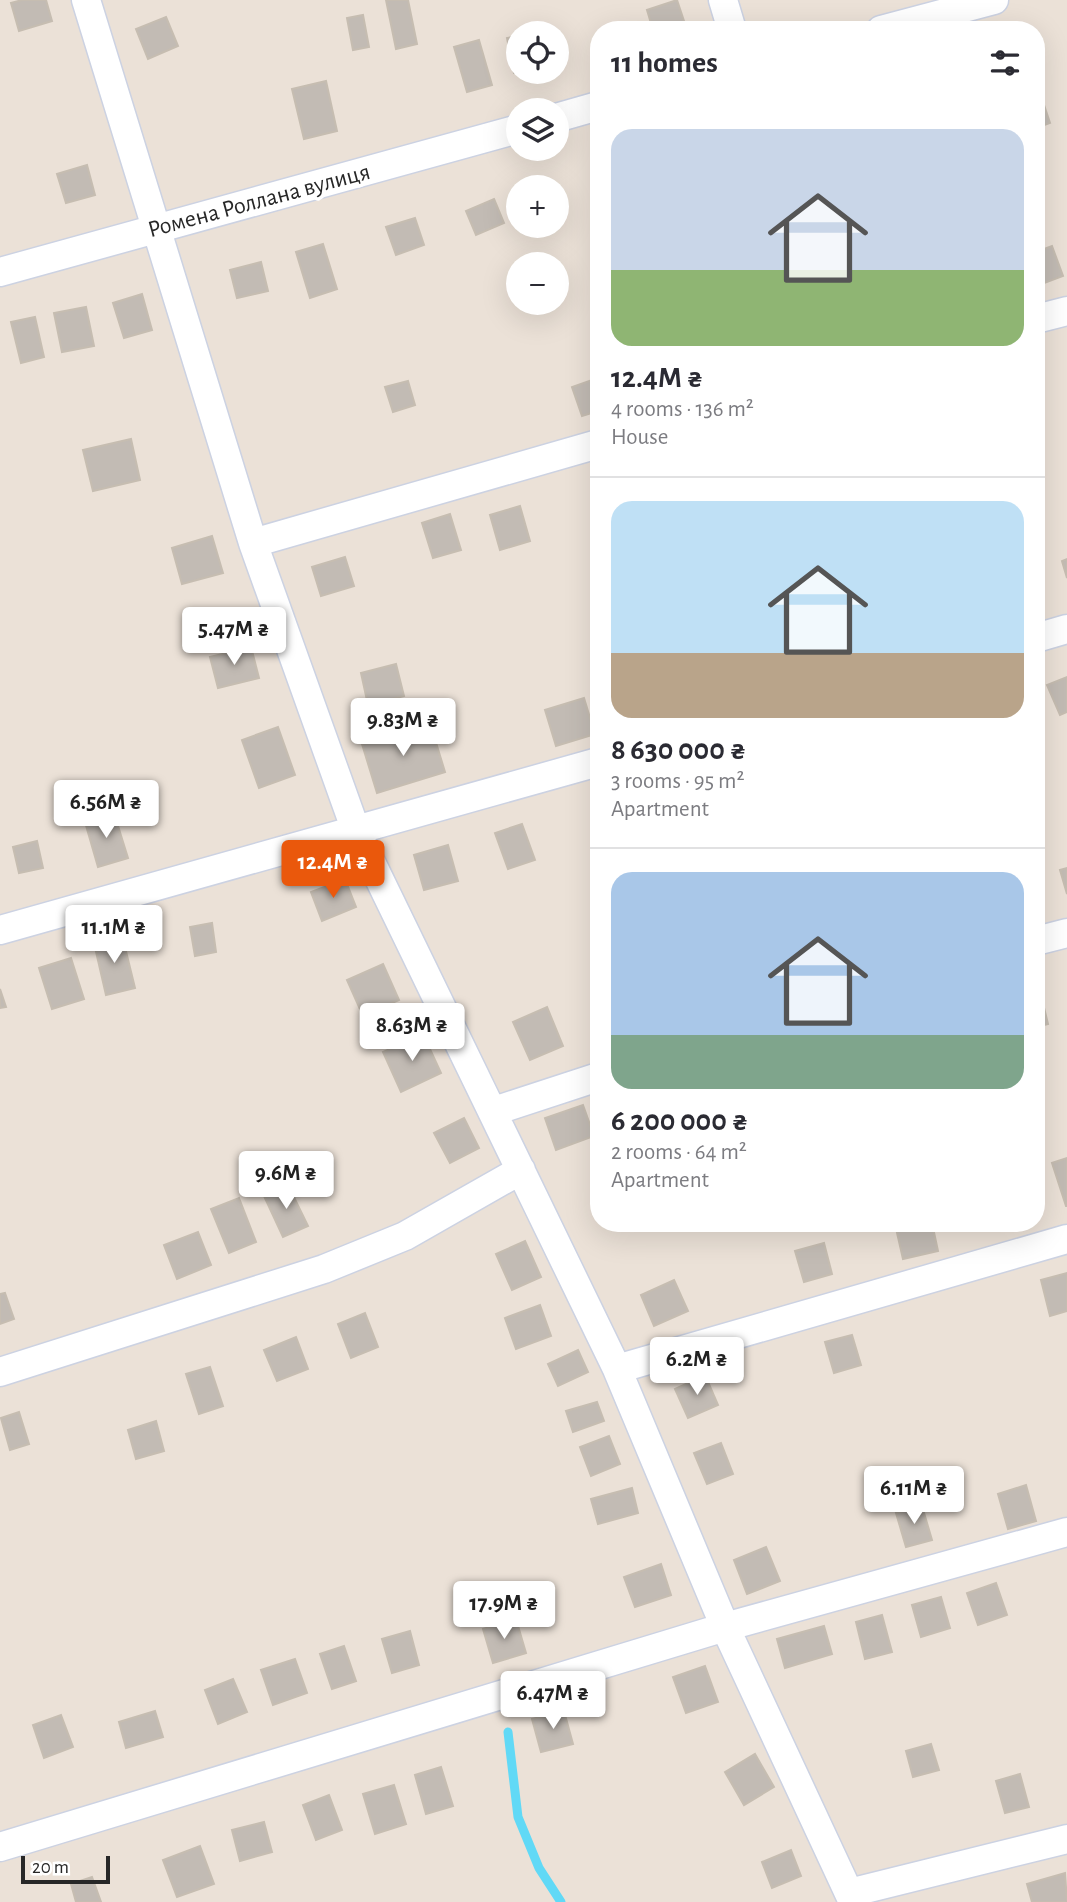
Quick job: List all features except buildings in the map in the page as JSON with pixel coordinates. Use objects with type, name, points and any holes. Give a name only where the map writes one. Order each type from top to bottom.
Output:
[{"type":"street","points":[[86,0],[253,543],[356,831],[617,1369],[725,1627],[851,1897],[1067,1839]]},
{"type":"street","points":[[723,0],[729,21]]},
{"type":"street","points":[[915,21],[994,0]]},
{"type":"street","points":[[569,114],[590,108]]},
{"type":"street","name":"Ромена Роллана вулиця","points":[[0,272],[506,132]]},
{"type":"street","points":[[1045,317],[1067,311]]},
{"type":"street","points":[[253,543],[590,446]]},
{"type":"street","points":[[1045,635],[1067,629]]},
{"type":"street","points":[[0,930],[590,764]]},
{"type":"street","points":[[1045,939],[1067,933]]},
{"type":"street","points":[[494,1111],[590,1080]]},
{"type":"street","points":[[0,1372],[324,1269],[405,1236],[521,1170]]},
{"type":"street","points":[[617,1369],[1067,1239]]},
{"type":"street","points":[[0,1847],[725,1627],[1067,1532]]},
{"type":"waterway","points":[[508,1732],[518,1817],[539,1868],[561,1902]]}]
